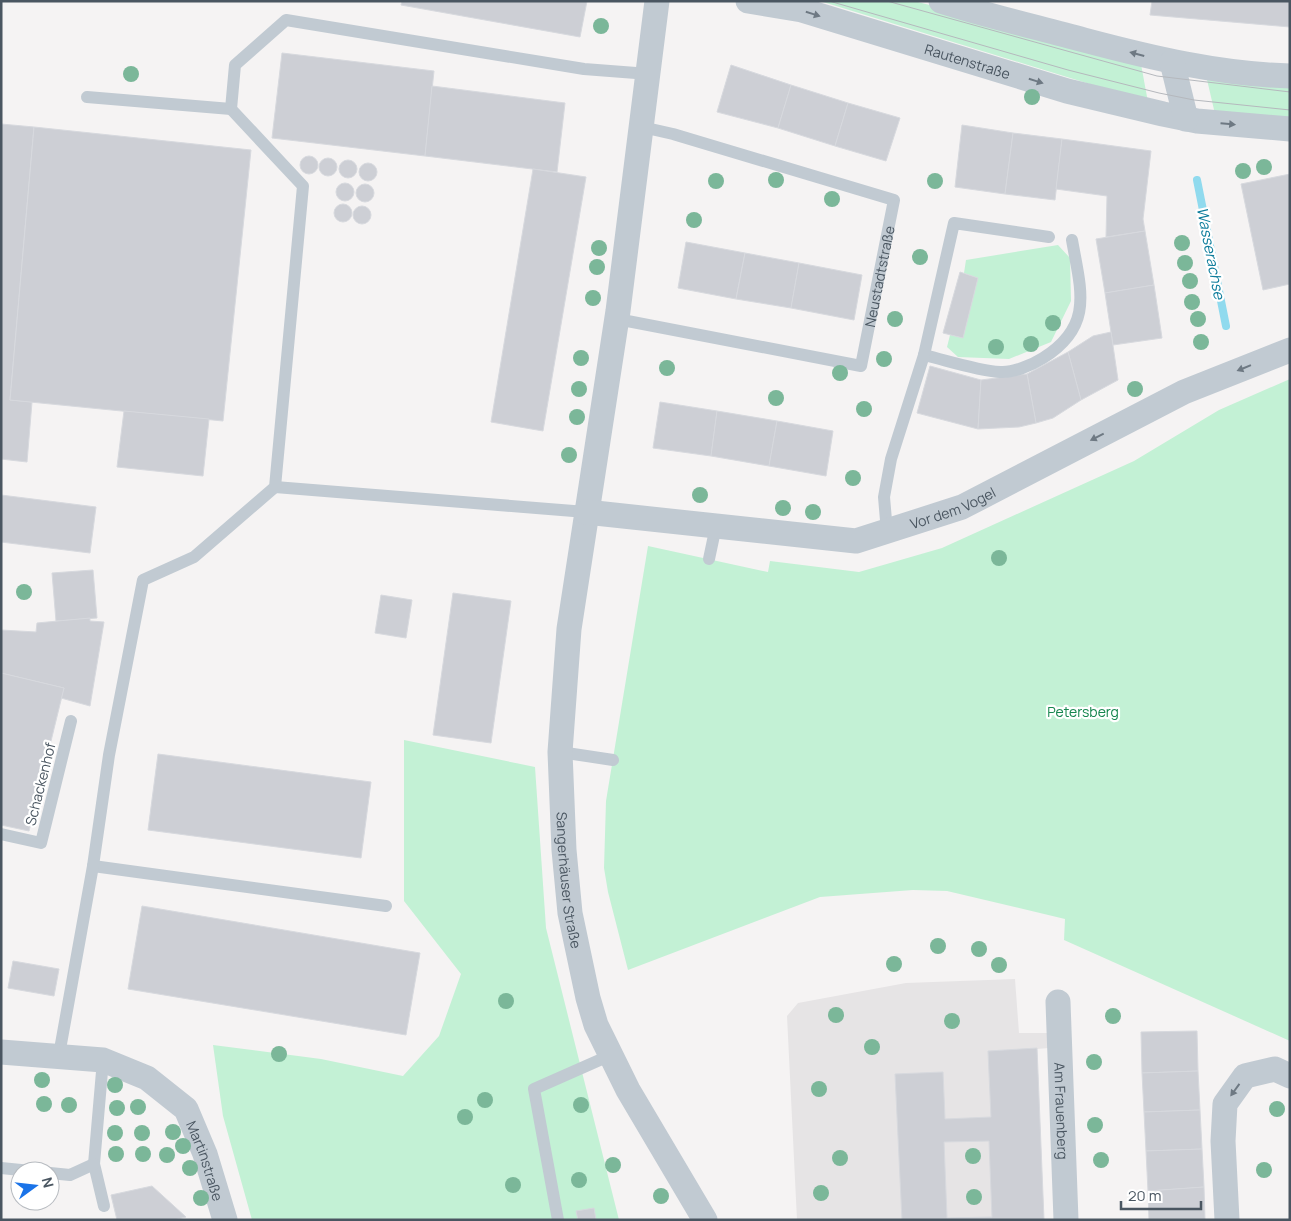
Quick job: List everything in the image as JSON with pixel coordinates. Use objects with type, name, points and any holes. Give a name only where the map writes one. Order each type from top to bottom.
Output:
[{"type":"street","points":[[586,512],[617,319],[657,1]]},
{"type":"street","name":"Rautenstraße","points":[[748,1],[802,10],[1067,91],[1186,119],[1290,129]]},
{"type":"street","points":[[940,1],[998,19],[1172,62],[1290,76]]},
{"type":"street","points":[[1172,62],[1186,119]]},
{"type":"street","name":"Vor dem Vogel","points":[[586,512],[856,541],[962,507],[1184,392],[1290,350]]},
{"type":"street","name":"Sangerhäuser Straße","points":[[586,512],[569,629],[560,752],[570,913],[588,998],[596,1025],[628,1090],[705,1220]]},
{"type":"street","name":"Am Frauenberg","points":[[1058,1002],[1066,1220]]},
{"type":"street","name":"Martinstraße","points":[[1,1052],[59,1055],[103,1060],[147,1078],[186,1109],[205,1154],[225,1220]]},
{"type":"street","points":[[1227,1220],[1223,1141],[1225,1104],[1245,1076],[1276,1069],[1290,1076]]},
{"type":"lane","points":[[231,109],[235,65],[286,20],[584,69],[649,74]]},
{"type":"lane","points":[[59,1055],[93,866],[109,755],[143,580],[194,557],[276,487],[303,186],[231,109],[87,97]]},
{"type":"lane","name":"Neustadtstraße","points":[[617,319],[860,366],[894,200],[673,134],[642,127]]},
{"type":"lane","points":[[887,532],[884,497],[892,460],[924,355],[954,223],[1049,237]]},
{"type":"lane","points":[[924,355],[1002,372],[1032,365],[1061,347],[1077,324],[1081,291],[1072,240]]},
{"type":"lane","points":[[276,487],[586,512]]},
{"type":"lane","points":[[709,559],[716,526]]},
{"type":"lane","name":"Schackenhof","points":[[1,834],[41,843],[71,721]]},
{"type":"lane","points":[[560,752],[613,760]]},
{"type":"lane","points":[[93,866],[386,906]]},
{"type":"lane","points":[[558,1220],[534,1089],[611,1054]]},
{"type":"lane","points":[[103,1060],[94,1164],[104,1206]]},
{"type":"lane","points":[[60,1174],[70,1175],[94,1164]]},
{"type":"shaded area","points":[[1015,979],[1019,1033],[1049,1033],[1049,1048],[1037,1049],[1044,1220],[797,1220],[787,1016],[798,1003],[906,983]]},
{"type":"green space","points":[[820,1],[914,1],[1140,59],[1148,102]]},
{"type":"green space","points":[[1205,71],[1290,81],[1290,119],[1215,114]]},
{"type":"green space","points":[[1058,245],[1070,258],[1071,301],[1051,342],[1009,359],[958,357],[947,347],[950,335],[963,338],[978,278],[964,273],[966,260]]},
{"type":"green space","name":"Petersberg","points":[[1290,379],[1290,1041],[1064,940],[1065,919],[947,891],[913,890],[820,897],[628,970],[608,892],[604,868],[606,801],[648,546],[768,572],[770,561],[859,572],[942,548],[1134,461],[1219,410]]},
{"type":"green space","points":[[404,740],[535,767],[546,928],[619,1220],[252,1220],[223,1116],[213,1045],[321,1059],[403,1076],[439,1036],[461,974],[404,901]]},
{"type":"building","points":[[402,1],[587,1],[580,37],[401,5]]},
{"type":"building","points":[[1152,1],[1290,1],[1290,27],[1150,15]]},
{"type":"building","points":[[282,53],[434,71],[425,156],[272,138]]},
{"type":"building","points":[[731,65],[791,85],[778,128],[717,112]]},
{"type":"building","points":[[791,85],[848,103],[835,146],[778,128]]},
{"type":"building","points":[[432,86],[565,103],[557,172],[425,156]]},
{"type":"building","points":[[848,103],[900,118],[886,161],[835,146]]},
{"type":"building","points":[[1,124],[34,127],[10,400],[32,402],[27,462],[1,459]]},
{"type":"building","points":[[962,125],[1013,133],[1005,194],[955,187]]},
{"type":"building","points":[[34,127],[251,150],[223,421],[10,400]]},
{"type":"building","points":[[1013,133],[1062,139],[1055,200],[1005,194]]},
{"type":"building","points":[[1062,139],[1151,151],[1143,219],[1145,231],[1106,237],[1107,196],[1056,189]]},
{"type":"building","points":[[305,156],[313,156],[318,161],[316,172],[305,174],[300,169],[300,161]]},
{"type":"building","points":[[324,158],[332,158],[337,163],[335,174],[324,176],[319,171],[319,163]]},
{"type":"building","points":[[344,160],[352,160],[357,165],[355,176],[344,178],[339,173],[339,165]]},
{"type":"building","points":[[364,163],[372,163],[377,168],[375,179],[364,181],[359,176],[359,168]]},
{"type":"building","points":[[533,169],[586,177],[543,431],[491,422]]},
{"type":"building","points":[[1290,174],[1290,284],[1263,290],[1241,184]]},
{"type":"building","points":[[341,183],[349,183],[354,188],[352,199],[341,201],[336,196],[336,188]]},
{"type":"building","points":[[361,184],[369,184],[374,189],[372,200],[361,202],[356,197],[356,189]]},
{"type":"building","points":[[339,204],[347,204],[352,209],[350,220],[339,222],[334,217],[334,209]]},
{"type":"building","points":[[358,206],[366,206],[371,211],[369,222],[358,224],[353,219],[353,211]]},
{"type":"building","points":[[1145,231],[1154,285],[1105,293],[1096,239]]},
{"type":"building","points":[[686,242],[745,253],[736,299],[678,288]]},
{"type":"building","points":[[745,253],[799,263],[791,308],[736,299]]},
{"type":"building","points":[[799,263],[862,275],[854,320],[791,308]]},
{"type":"building","points":[[960,272],[978,278],[963,338],[943,333]]},
{"type":"building","points":[[1154,285],[1162,338],[1113,345],[1105,293]]},
{"type":"building","points":[[1111,332],[1118,380],[1081,400],[1068,352],[1093,336]]},
{"type":"building","points":[[1068,352],[1081,400],[1053,418],[1036,423],[1027,374]]},
{"type":"building","points":[[930,366],[981,380],[978,429],[917,413]]},
{"type":"building","points":[[1027,374],[1036,423],[1019,427],[978,429],[981,380]]},
{"type":"building","points":[[660,402],[717,411],[711,456],[653,448]]},
{"type":"building","points":[[124,411],[209,419],[203,476],[117,467]]},
{"type":"building","points":[[717,411],[777,421],[769,466],[711,456]]},
{"type":"building","points":[[777,421],[833,431],[826,476],[769,466]]},
{"type":"building","points":[[1,495],[96,507],[90,553],[1,542]]},
{"type":"building","points":[[93,570],[97,618],[56,621],[52,573]]},
{"type":"building","points":[[453,593],[511,601],[491,743],[433,735]]},
{"type":"building","points":[[381,595],[412,600],[406,638],[375,633]]},
{"type":"building","points":[[90,618],[90,621],[104,622],[90,706],[61,698],[64,688],[1,673],[1,630],[36,632],[37,623]]},
{"type":"building","points":[[1,673],[64,688],[29,831],[1,825]]},
{"type":"building","points":[[158,754],[371,782],[361,858],[148,830]]},
{"type":"building","points":[[142,906],[420,953],[406,1035],[128,989]]},
{"type":"building","points":[[13,961],[59,969],[54,996],[8,988]]},
{"type":"building","points":[[1197,1031],[1198,1071],[1142,1073],[1141,1032]]},
{"type":"building","points":[[1037,1048],[1044,1220],[902,1220],[895,1074],[943,1072],[945,1119],[991,1117],[988,1051]],"holes":[[[989,1141],[992,1217],[947,1218],[944,1142]]]},
{"type":"building","points":[[1198,1071],[1200,1110],[1144,1112],[1142,1073]]},
{"type":"building","points":[[1200,1110],[1202,1149],[1146,1151],[1144,1112]]},
{"type":"building","points":[[1202,1149],[1204,1187],[1148,1191],[1146,1151]]},
{"type":"building","points":[[152,1186],[186,1217],[173,1220],[117,1220],[111,1195]]},
{"type":"building","points":[[1204,1187],[1205,1220],[1149,1220],[1148,1191]]},
{"type":"building","points":[[594,1208],[596,1220],[578,1220],[576,1211]]},
{"type":"waterway","name":"Wasserachse","points":[[1197,180],[1226,326]]},
{"type":"tram line","points":[[829,1],[1068,70],[1159,93],[1194,100],[1290,110]]},
{"type":"tram line","points":[[887,1],[1157,76],[1290,92]]}]
